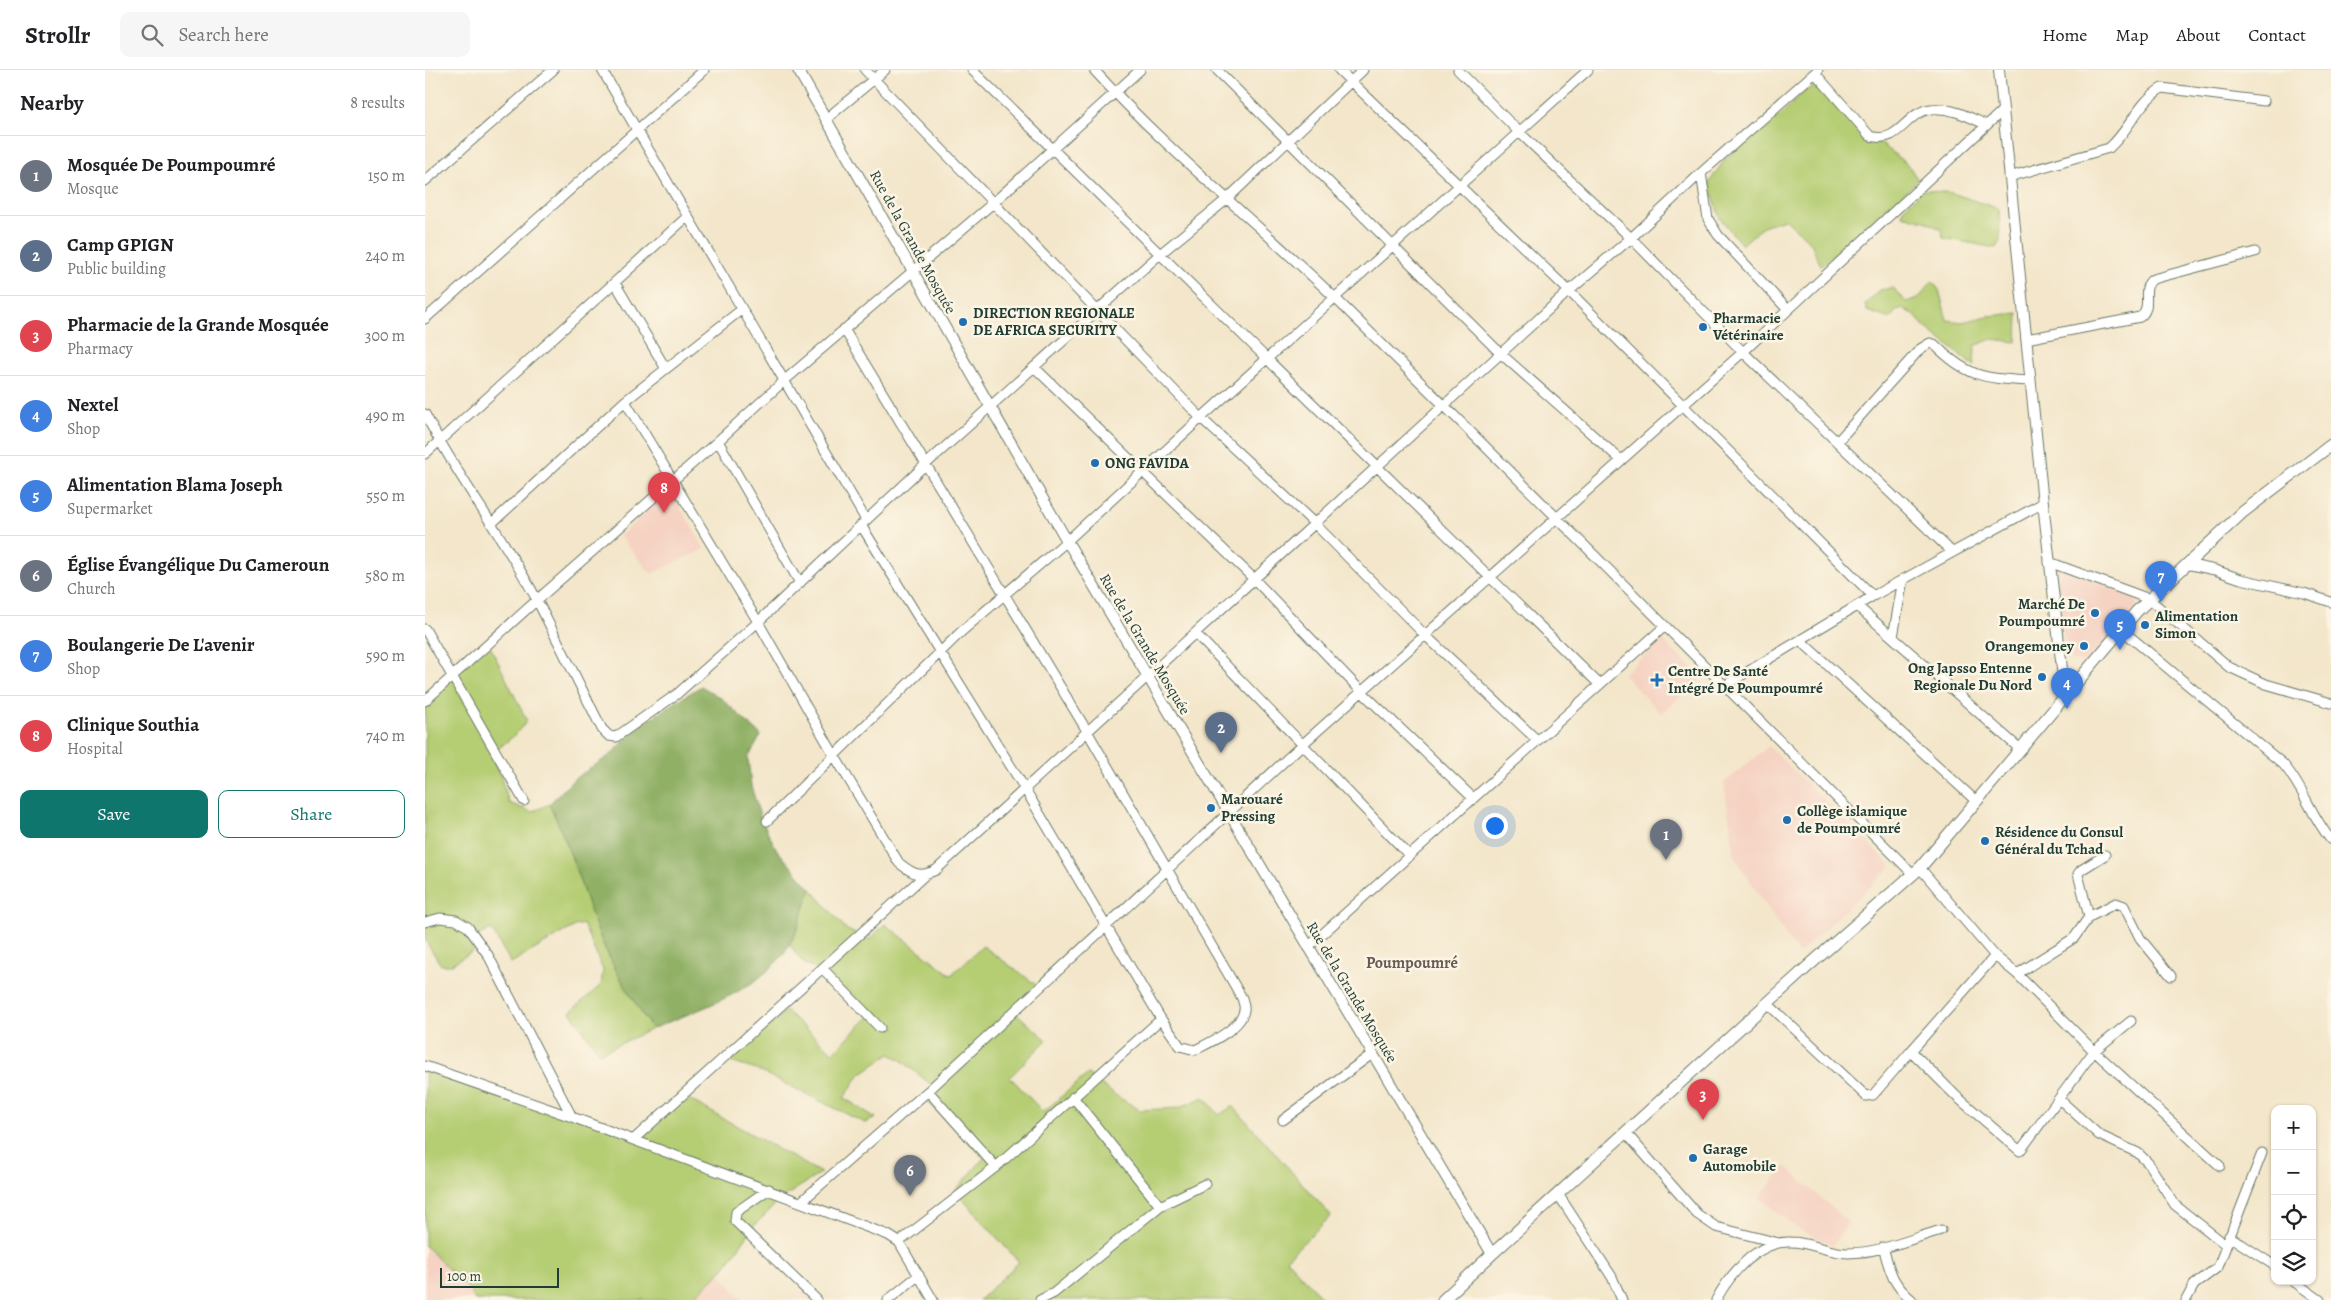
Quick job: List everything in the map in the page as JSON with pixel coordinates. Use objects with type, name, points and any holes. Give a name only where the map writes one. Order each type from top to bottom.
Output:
[{"type":"main road","points":[[1443,1300],[1491,1254],[1916,871],[2149,599],[2243,512],[2331,444]]},
{"type":"street","points":[[425,181],[553,70]]},
{"type":"street","points":[[602,70],[689,216],[741,310],[785,380],[864,523],[1107,925],[1161,1019],[1180,1046],[1195,1050],[1219,1038],[1237,1022],[1244,1011],[1242,998],[1087,731],[844,329]]},
{"type":"street","points":[[425,319],[704,70]]},
{"type":"street","name":"Rue de la Grande Mosquée","points":[[797,70],[989,408],[1491,1254]]},
{"type":"street","points":[[865,70],[1201,418],[1314,523],[1424,634],[1537,740]]},
{"type":"street","points":[[826,119],[885,70]]},
{"type":"street","points":[[972,70],[1599,684]]},
{"type":"street","points":[[1094,70],[1115,93],[1226,200],[1334,298],[1725,686],[1916,871],[1995,956],[2017,974],[2094,1051],[2220,1166]]},
{"type":"street","points":[[425,701],[673,479],[719,441],[785,380],[993,203],[1140,70]]},
{"type":"street","points":[[1217,70],[1500,353],[1621,460]]},
{"type":"street","points":[[1339,70],[1569,291],[1873,596]]},
{"type":"street","points":[[425,414],[439,442],[515,560],[602,729],[609,736],[616,737],[677,694],[758,622],[925,465],[1160,254],[1226,200],[1363,70]]},
{"type":"street","points":[[1458,70],[1519,132],[1631,238],[1743,352],[1952,552]]},
{"type":"street","points":[[767,821],[941,652],[1004,594],[1143,473],[1266,359],[1588,70]]},
{"type":"street","points":[[1999,70],[2049,562],[2065,695]]},
{"type":"street","points":[[633,1140],[925,875],[936,870],[1500,353],[1816,72],[1869,136],[1879,139],[1891,137],[1914,116],[1929,109],[1959,112],[1987,125]]},
{"type":"street","points":[[2009,177],[2109,148],[2119,139],[2133,117],[2162,88],[2264,101]]},
{"type":"street","points":[[801,1201],[928,1091],[1303,743],[1681,405],[1743,352],[2003,110]]},
{"type":"street","points":[[1701,173],[1708,219],[1719,234],[1788,310]]},
{"type":"street","points":[[425,454],[689,216]]},
{"type":"street","points":[[2026,339],[2140,317],[2146,313],[2146,288],[2153,279],[2255,252]]},
{"type":"street","points":[[615,283],[666,368]]},
{"type":"street","points":[[492,523],[625,401],[741,310]]},
{"type":"street","points":[[1837,442],[1920,349],[1930,343],[1934,344],[1961,368],[1985,378],[2030,381]]},
{"type":"street","points":[[1034,367],[1254,579],[1362,692],[1473,798]]},
{"type":"street","points":[[625,401],[758,622],[899,863],[912,873],[925,875]]},
{"type":"street","points":[[719,441],[800,582]]},
{"type":"street","points":[[1725,686],[1873,596],[2043,503]]},
{"type":"street","points":[[2049,562],[2149,599],[2229,667],[2266,684],[2331,703]]},
{"type":"street","points":[[2186,564],[2304,593],[2331,602]]},
{"type":"street","points":[[1893,637],[1903,579]]},
{"type":"street","points":[[1857,606],[2019,749]]},
{"type":"street","points":[[1308,947],[1665,626]]},
{"type":"street","points":[[425,629],[525,801]]},
{"type":"street","points":[[2122,630],[2283,764],[2296,779],[2319,826],[2331,840]]},
{"type":"street","points":[[1195,633],[1409,855]]},
{"type":"street","points":[[1800,640],[1976,801]]},
{"type":"street","points":[[2089,918],[2078,874],[2105,854]]},
{"type":"street","points":[[2017,974],[2073,938],[2089,918],[2111,904],[2116,903],[2124,906],[2141,938],[2171,976]]},
{"type":"street","points":[[425,922],[441,918],[456,920],[468,928],[488,955],[572,1117]]},
{"type":"street","points":[[1768,1004],[1866,1096],[1873,1095],[1995,956]]},
{"type":"street","points":[[823,969],[880,1028]]},
{"type":"street","points":[[899,1242],[996,1167],[1161,1019]]},
{"type":"street","points":[[1911,1050],[1956,1096],[2020,1151],[2094,1051],[2131,1021]]},
{"type":"street","points":[[1283,1120],[1372,1054]]},
{"type":"street","points":[[425,1066],[572,1117],[888,1235],[899,1242],[933,1300]]},
{"type":"street","points":[[928,1091],[996,1167]]},
{"type":"street","points":[[1073,1097],[1160,1206]]},
{"type":"street","points":[[2059,1099],[2099,1135],[2138,1153],[2147,1163],[2175,1205],[2227,1241],[2271,1264]]},
{"type":"street","points":[[1627,1133],[1697,1214],[1716,1227],[1775,1242],[1792,1242],[1847,1253],[1883,1247],[1941,1230]]},
{"type":"street","points":[[2186,1300],[2194,1285],[2218,1267],[2262,1153]]},
{"type":"street","points":[[1040,1300],[1054,1293],[1160,1206],[1205,1184]]},
{"type":"street","points":[[769,1189],[736,1212],[735,1221],[817,1300]]},
{"type":"street","points":[[1558,1194],[1612,1278],[1622,1300]]},
{"type":"street","points":[[1716,1300],[1727,1280],[1759,1251],[1775,1242]]},
{"type":"street","points":[[1883,1247],[1892,1279],[1901,1291],[1912,1300]]},
{"type":"street","points":[[888,1300],[919,1275]]},
{"type":"street","points":[[2299,1285],[2320,1300]]},
{"type":"shaded area","points":[[670,490],[705,549],[651,574],[620,536]]},
{"type":"shaded area","name":"Marché De Poumpoumré","points":[[2056,567],[2134,596],[2137,605],[2086,662],[2074,661],[2066,655]]},
{"type":"shaded area","points":[[1662,639],[1701,678],[1661,714],[1623,674]]},
{"type":"shaded area","name":"Collège islamique de Poumpoumré","points":[[1769,746],[1892,866],[1798,954],[1735,858],[1724,783]]},
{"type":"shaded area","points":[[1785,1166],[1848,1222],[1833,1246],[1797,1228],[1759,1198]]},
{"type":"shaded area","points":[[425,1246],[470,1290],[475,1300],[425,1300]]},
{"type":"shaded area","points":[[719,1272],[743,1300],[691,1300],[692,1297]]},
{"type":"green space","points":[[1816,85],[1863,135],[1883,145],[1909,166],[1918,180],[1882,214],[1821,266],[1811,243],[1785,219],[1763,226],[1742,245],[1720,218],[1709,183],[1725,159],[1778,117],[1804,92]]},
{"type":"green space","points":[[1923,190],[1952,193],[1999,209],[2000,241],[1996,248],[1943,238],[1942,230],[1925,221],[1902,215],[1903,209]]},
{"type":"green space","points":[[1932,281],[1939,290],[1947,320],[1962,322],[1988,316],[2018,313],[2017,342],[1991,339],[1975,346],[1974,366],[1925,327],[1914,315],[1902,308],[1896,311],[1890,319],[1867,311],[1865,304],[1880,290],[1893,288],[1906,302],[1919,298]]},
{"type":"green space","points":[[489,644],[527,721],[516,734],[493,753],[509,803],[532,812],[549,804],[564,837],[606,951],[652,1029],[600,1053],[570,1012],[601,985],[603,970],[583,924],[575,926],[511,963],[491,929],[472,939],[475,950],[450,965],[441,965],[425,940],[425,701]]},
{"type":"green space","points":[[701,686],[721,698],[761,735],[748,758],[751,786],[761,819],[777,850],[811,889],[794,936],[783,955],[768,970],[732,994],[652,1029],[606,951],[564,837],[549,804],[574,779],[609,756],[639,726]]},
{"type":"green space","points":[[811,889],[847,930],[870,939],[885,924],[951,975],[983,946],[1042,989],[1017,1014],[1047,1040],[1010,1077],[1043,1112],[1088,1074],[1115,1095],[1140,1110],[1178,1108],[1204,1097],[1219,1115],[1233,1106],[1331,1216],[1286,1259],[1324,1300],[979,1300],[1019,1262],[955,1191],[984,1158],[924,1098],[934,1087],[901,1060],[890,1054],[859,1075],[844,1098],[876,1118],[865,1123],[757,1070],[726,1061],[778,1019],[785,1010],[833,1053],[869,1016],[818,969],[804,964],[789,944],[794,937]]},
{"type":"green space","points":[[425,1067],[635,1136],[683,1096],[821,1173],[782,1198],[755,1225],[724,1268],[691,1300],[475,1300],[470,1290],[425,1246]]},
{"type":"place","name":"DIRECTION REGIONALE DE AFRICA SECURITY","points":[[963,322]]},
{"type":"place","name":"Pharmacie Vétérinaire","points":[[1703,327]]},
{"type":"place","name":"ONG FAVIDA","points":[[1095,463]]},
{"type":"place","name":"Clinique Southia","points":[[664,513]]},
{"type":"place","name":"Boulangerie De L'avenir","points":[[2161,602]]},
{"type":"place","name":"Marché De Poumpoumré","points":[[2095,613]]},
{"type":"place","name":"Alimentation Simon","points":[[2145,625]]},
{"type":"place","name":"Orangemoney","points":[[2084,646]]},
{"type":"place","name":"Alimentation Blama Joseph","points":[[2120,650]]},
{"type":"place","name":"Ong Japsso Entenne Regionale Du Nord","points":[[2042,677]]},
{"type":"place","name":"Centre De Santé Intégré De Poumpoumré","points":[[1657,680]]},
{"type":"place","name":"Nextel","points":[[2067,709]]},
{"type":"place","name":"Camp GPIGN","points":[[1221,753]]},
{"type":"place","name":"Marouaré Pressing","points":[[1211,808]]},
{"type":"place","name":"Collège islamique de Poumpoumré","points":[[1787,820]]},
{"type":"place","name":"Résidence du Consul Général du Tchad","points":[[1985,841]]},
{"type":"place","name":"Mosquée De Poumpoumré","points":[[1666,860]]},
{"type":"place","name":"Pharmacie de la Grande Mosquée","points":[[1703,1120]]},
{"type":"place","name":"Garage Automobile","points":[[1693,1158]]},
{"type":"place","name":"Église Évangélique Du Cameroun","points":[[910,1196]]},
{"type":"district","name":"Poumpoumré","points":[[1412,962]]}]
